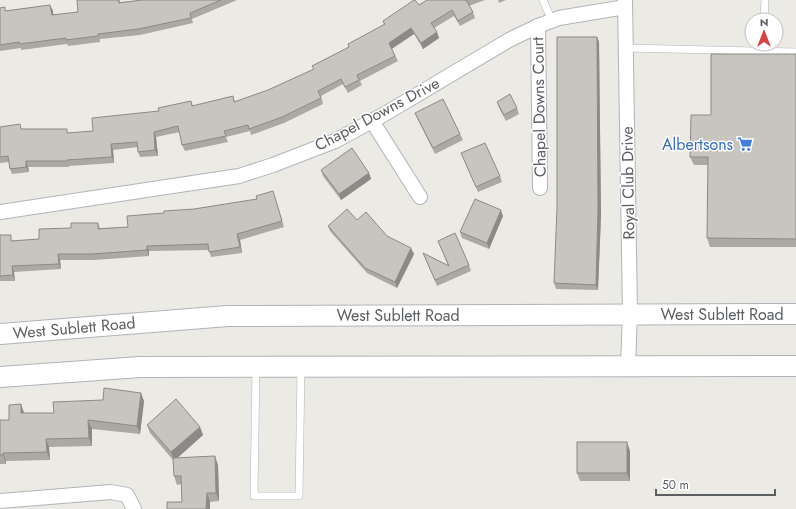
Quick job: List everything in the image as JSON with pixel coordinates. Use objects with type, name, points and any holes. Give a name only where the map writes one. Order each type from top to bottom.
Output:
[{"type":"main road","name":"West Sublett Road","points":[[0,334],[228,316],[796,314]]},
{"type":"main road","points":[[0,377],[140,367],[796,366]]},
{"type":"street","name":"Chapel Downs Drive","points":[[0,212],[238,176],[273,165],[335,141],[372,121],[509,40],[538,26],[559,18],[625,3]]},
{"type":"street","name":"Royal Club Drive","points":[[625,3],[630,314],[628,366]]},
{"type":"street","name":"Chapel Downs Court","points":[[538,26],[540,188]]},
{"type":"street","points":[[372,121],[420,197]]},
{"type":"street","points":[[0,501],[112,492],[127,495],[134,509]]},
{"type":"lane","points":[[543,0],[552,21]]},
{"type":"lane","points":[[764,12],[765,0]]},
{"type":"lane","points":[[626,48],[744,47]]},
{"type":"lane","points":[[784,50],[796,52]]},
{"type":"lane","points":[[256,367],[254,496],[299,496],[300,367]]},
{"type":"building","points":[[77,0],[118,0],[119,3],[142,0],[221,0],[190,13],[191,18],[138,29],[66,40],[66,38],[0,45],[0,8],[5,7],[5,11],[50,5],[52,15],[78,12]]},
{"type":"building","points":[[414,0],[419,5],[427,0],[466,0],[473,12],[458,21],[452,10],[431,23],[437,32],[421,43],[411,28],[389,43],[395,56],[357,75],[359,80],[345,87],[341,79],[318,91],[321,98],[282,117],[249,129],[248,125],[224,131],[226,136],[182,145],[178,126],[154,132],[155,150],[138,152],[137,142],[111,144],[112,157],[67,161],[26,161],[26,167],[10,169],[8,156],[0,157],[0,127],[20,124],[21,129],[67,129],[67,133],[93,131],[92,118],[159,111],[158,108],[191,101],[192,106],[233,96],[234,102],[268,90],[314,69],[312,66],[349,47],[348,44],[385,24],[383,21]]},
{"type":"building","points":[[557,37],[597,37],[598,209],[596,285],[554,283],[557,208]]},
{"type":"building","name":"Albertsons","points":[[711,54],[796,54],[796,239],[707,238],[708,157],[690,157],[691,115],[711,115]]},
{"type":"building","points":[[510,94],[517,108],[504,115],[497,102]]},
{"type":"building","points":[[443,99],[460,134],[433,148],[415,113]]},
{"type":"building","points":[[485,143],[500,176],[476,187],[461,153]]},
{"type":"building","points":[[352,148],[369,173],[339,194],[321,170]]},
{"type":"building","points":[[273,191],[282,221],[237,234],[240,247],[209,252],[208,244],[147,246],[147,250],[92,254],[58,254],[59,264],[12,266],[13,275],[0,276],[0,235],[11,235],[11,241],[39,239],[39,229],[71,228],[71,223],[98,223],[98,229],[128,227],[127,216],[164,213],[164,211],[194,209],[257,199],[256,196]]},
{"type":"building","points":[[475,199],[501,210],[487,243],[460,232]]},
{"type":"building","points":[[347,209],[357,220],[366,212],[387,236],[411,248],[395,282],[365,268],[328,226]]},
{"type":"building","points":[[455,233],[469,265],[435,280],[423,253],[449,266],[438,241]]},
{"type":"building","points":[[104,388],[141,393],[137,426],[88,420],[89,438],[46,439],[47,452],[3,453],[3,455],[0,455],[0,420],[9,420],[9,405],[21,404],[21,413],[54,413],[53,402],[103,400]]},
{"type":"building","points":[[176,399],[200,427],[171,452],[147,425]]},
{"type":"building","points":[[577,442],[627,442],[627,473],[577,473]]},
{"type":"building","points":[[215,456],[216,493],[207,493],[206,509],[167,509],[167,502],[182,502],[181,476],[174,476],[173,458]]},
{"type":"place","name":"Albertsons","points":[[745,144]]}]
